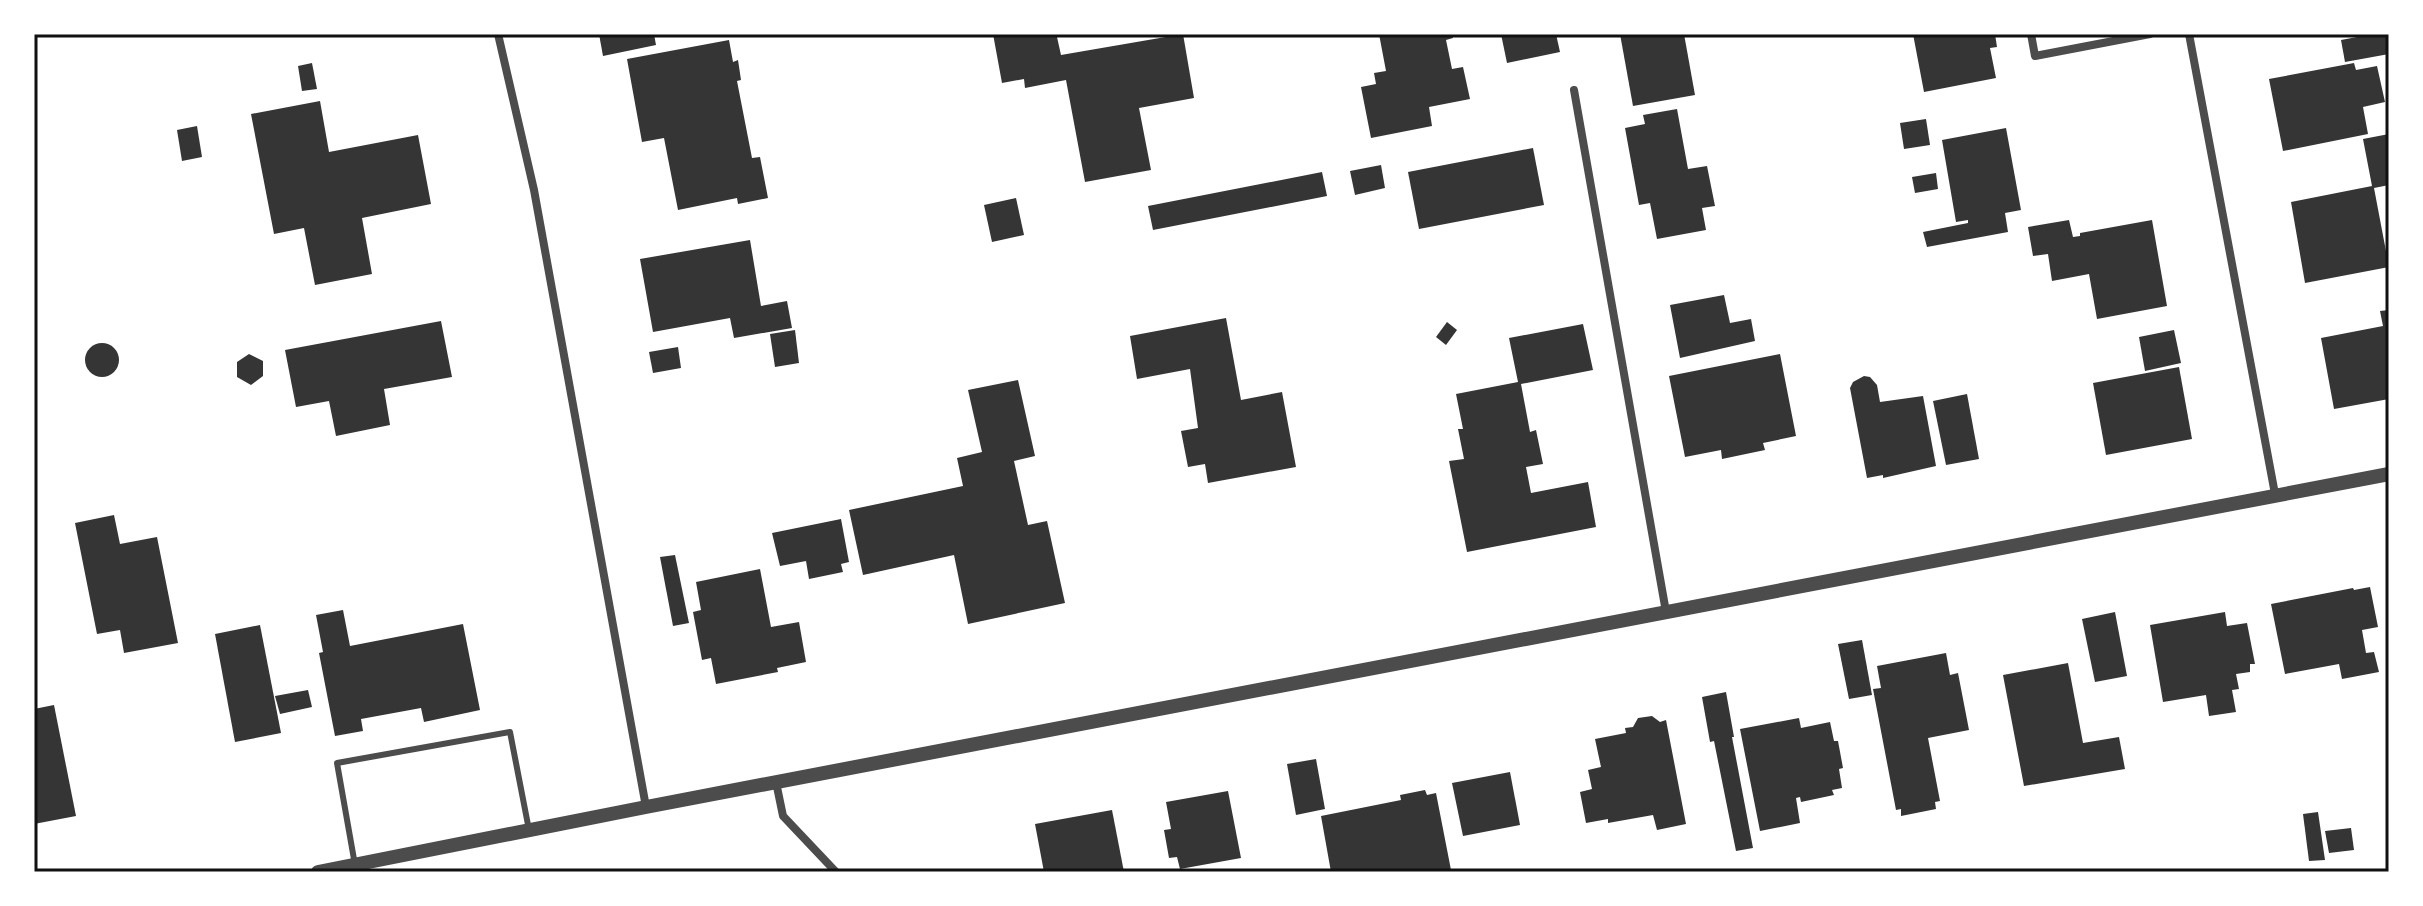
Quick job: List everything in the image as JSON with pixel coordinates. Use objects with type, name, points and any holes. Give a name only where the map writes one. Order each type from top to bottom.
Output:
[{"type":"street","points":[[498,34],[534,190],[646,807]]},
{"type":"street","points":[[2031,34],[2035,56],[2150,34]]},
{"type":"street","points":[[2189,34],[2275,494]]},
{"type":"street","points":[[1574,90],[1666,613]]},
{"type":"street","points":[[318,872],[2389,474]]},
{"type":"street","points":[[776,782],[783,816],[836,872]]},
{"type":"lane","points":[[355,865],[337,763],[510,732],[529,830]]},
{"type":"building","points":[[599,34],[654,34],[656,45],[603,56]]},
{"type":"building","points":[[993,34],[1063,34],[1057,37],[1061,55],[1183,34],[1194,98],[1139,108],[1151,170],[1085,182],[1066,80],[1025,88],[1024,79],[1002,83]]},
{"type":"building","points":[[1379,34],[1452,34],[1453,38],[1446,40],[1452,69],[1463,67],[1470,99],[1429,107],[1432,126],[1371,138],[1361,87],[1376,84],[1374,73],[1386,71]]},
{"type":"building","points":[[1501,34],[1556,34],[1560,52],[1507,63]]},
{"type":"building","points":[[1620,34],[1684,34],[1695,95],[1633,106]]},
{"type":"building","points":[[1913,34],[1995,34],[1997,47],[1990,48],[1996,78],[1924,92]]},
{"type":"building","points":[[2389,34],[2389,54],[2345,62],[2341,40]]},
{"type":"building","points":[[729,40],[733,62],[738,60],[741,80],[737,81],[752,158],[760,157],[768,198],[738,204],[737,198],[678,210],[664,138],[642,142],[627,59]]},
{"type":"building","points":[[312,63],[317,89],[302,91],[298,66]]},
{"type":"building","points":[[2354,63],[2356,70],[2377,66],[2385,102],[2363,107],[2368,134],[2283,151],[2269,79]]},
{"type":"building","points":[[320,101],[329,152],[418,135],[431,204],[362,218],[372,274],[315,285],[304,228],[274,234],[251,114]]},
{"type":"building","points":[[1677,109],[1688,169],[1707,166],[1715,206],[1702,208],[1706,230],[1657,239],[1650,203],[1639,205],[1625,128],[1645,124],[1643,115]]},
{"type":"building","points":[[1926,119],[1930,145],[1904,149],[1900,123]]},
{"type":"building","points":[[197,126],[202,157],[182,161],[177,130]]},
{"type":"building","points":[[2006,128],[2021,210],[2005,213],[2008,232],[1927,247],[1923,232],[1968,223],[1968,220],[1956,222],[1942,140]]},
{"type":"building","points":[[2389,134],[2389,185],[2374,188],[2389,267],[2305,283],[2291,202],[2372,186],[2363,139]]},
{"type":"building","points":[[1533,148],[1544,205],[1419,229],[1408,172]]},
{"type":"building","points":[[1381,165],[1385,188],[1355,195],[1350,171]]},
{"type":"building","points":[[1322,172],[1327,196],[1153,230],[1148,206]]},
{"type":"building","points":[[1936,173],[1938,189],[1915,193],[1912,177]]},
{"type":"building","points":[[1016,198],[1024,235],[992,242],[984,205]]},
{"type":"building","points":[[2069,220],[2073,237],[2080,236],[2080,233],[2152,220],[2167,306],[2097,319],[2089,274],[2052,281],[2048,254],[2033,256],[2028,227]]},
{"type":"building","points":[[750,240],[761,306],[787,301],[792,328],[734,338],[730,318],[653,332],[640,259]]},
{"type":"building","points":[[1724,295],[1730,323],[1751,319],[1755,341],[1680,358],[1670,305]]},
{"type":"building","points":[[2389,310],[2389,399],[2334,409],[2321,338],[2383,326],[2380,311]]},
{"type":"building","points":[[1226,318],[1241,400],[1282,392],[1296,467],[1208,483],[1205,464],[1188,467],[1181,431],[1198,428],[1190,369],[1137,379],[1130,336]]},
{"type":"building","points":[[441,321],[452,377],[384,389],[390,425],[336,436],[329,401],[296,407],[285,350]]},
{"type":"building","points":[[1447,322],[1457,330],[1446,345],[1436,337]]},
{"type":"building","points":[[1583,324],[1593,370],[1521,384],[1530,432],[1536,430],[1543,464],[1526,467],[1531,493],[1588,482],[1596,527],[1467,552],[1449,461],[1464,459],[1458,429],[1463,429],[1456,394],[1518,382],[1509,338]]},
{"type":"building","points":[[795,330],[799,363],[775,367],[770,334]]},
{"type":"building","points":[[2174,330],[2181,363],[2145,371],[2139,337]]},
{"type":"building","points":[[102,343],[114,348],[119,360],[114,372],[102,377],[90,372],[85,360],[90,348]]},
{"type":"building","points":[[678,347],[681,368],[653,373],[649,352]]},
{"type":"building","points":[[249,354],[263,361],[263,376],[251,385],[237,377],[237,362]]},
{"type":"building","points":[[1780,354],[1796,436],[1763,443],[1765,450],[1722,459],[1721,450],[1685,457],[1669,376]]},
{"type":"building","points":[[2179,367],[2192,439],[2106,455],[2093,383]]},
{"type":"building","points":[[1864,376],[1870,377],[1877,385],[1880,402],[1923,396],[1936,466],[1883,478],[1883,475],[1867,478],[1850,388],[1853,382]]},
{"type":"building","points":[[1018,380],[1035,456],[1014,461],[1028,525],[1047,521],[1065,603],[968,624],[954,555],[863,575],[849,510],[963,486],[957,458],[982,452],[968,390]]},
{"type":"building","points":[[1967,394],[1979,459],[1946,465],[1933,401]]},
{"type":"building","points":[[114,515],[120,544],[157,537],[178,643],[124,653],[120,630],[97,634],[75,523]]},
{"type":"building","points":[[841,519],[849,562],[841,564],[843,572],[809,579],[806,561],[780,566],[772,533]]},
{"type":"building","points":[[675,555],[689,623],[673,626],[660,557]]},
{"type":"building","points":[[760,569],[771,627],[799,622],[806,662],[777,668],[778,672],[716,684],[711,658],[702,660],[693,612],[701,610],[696,582]]},
{"type":"building","points":[[2370,587],[2378,627],[2362,630],[2366,653],[2374,652],[2379,672],[2342,679],[2339,664],[2285,674],[2271,604]]},
{"type":"building","points":[[343,610],[350,646],[463,624],[480,710],[424,722],[421,708],[361,719],[363,731],[335,736],[319,653],[323,652],[316,615]]},
{"type":"building","points":[[2115,612],[2127,676],[2095,682],[2082,619]]},
{"type":"building","points":[[2225,612],[2227,626],[2247,623],[2255,664],[2250,664],[2250,672],[2236,674],[2239,689],[2232,690],[2236,712],[2209,716],[2206,695],[2163,702],[2150,625]]},
{"type":"building","points":[[260,625],[281,733],[235,742],[215,634]]},
{"type":"building","points":[[1862,640],[1872,695],[1849,699],[1838,644]]},
{"type":"building","points":[[1946,653],[1950,675],[1958,673],[1969,730],[1928,738],[1940,801],[1935,802],[1936,809],[1901,816],[1901,809],[1896,810],[1873,689],[1881,688],[1877,666]]},
{"type":"building","points":[[2068,663],[2083,743],[2119,737],[2125,769],[2024,786],[2003,675]]},
{"type":"building","points":[[308,690],[312,707],[280,714],[275,696]]},
{"type":"building","points":[[1726,692],[1753,848],[1736,851],[1702,697]]},
{"type":"building","points":[[54,705],[76,816],[34,824],[34,709]]},
{"type":"building","points":[[1652,716],[1660,722],[1666,720],[1686,824],[1657,830],[1653,815],[1608,823],[1608,819],[1586,823],[1580,792],[1592,789],[1588,770],[1601,767],[1595,739],[1626,733],[1625,728],[1633,727],[1638,718]]},
{"type":"building","points":[[1799,718],[1801,728],[1830,722],[1834,741],[1838,741],[1843,768],[1839,769],[1842,788],[1832,790],[1834,795],[1801,802],[1800,797],[1796,798],[1800,823],[1760,831],[1740,729]]},
{"type":"building","points":[[1316,759],[1325,809],[1296,815],[1287,764]]},
{"type":"building","points":[[1510,772],[1520,825],[1463,836],[1452,783]]},
{"type":"building","points":[[1425,790],[1427,795],[1436,793],[1451,870],[1331,872],[1321,816],[1401,800],[1400,795]]},
{"type":"building","points":[[1228,791],[1241,858],[1180,869],[1177,857],[1169,858],[1164,830],[1171,829],[1166,802]]},
{"type":"building","points":[[1112,810],[1124,872],[1044,872],[1035,824]]},
{"type":"building","points":[[2318,812],[2325,860],[2309,861],[2303,814]]},
{"type":"building","points":[[2351,828],[2354,850],[2329,853],[2325,831]]}]
